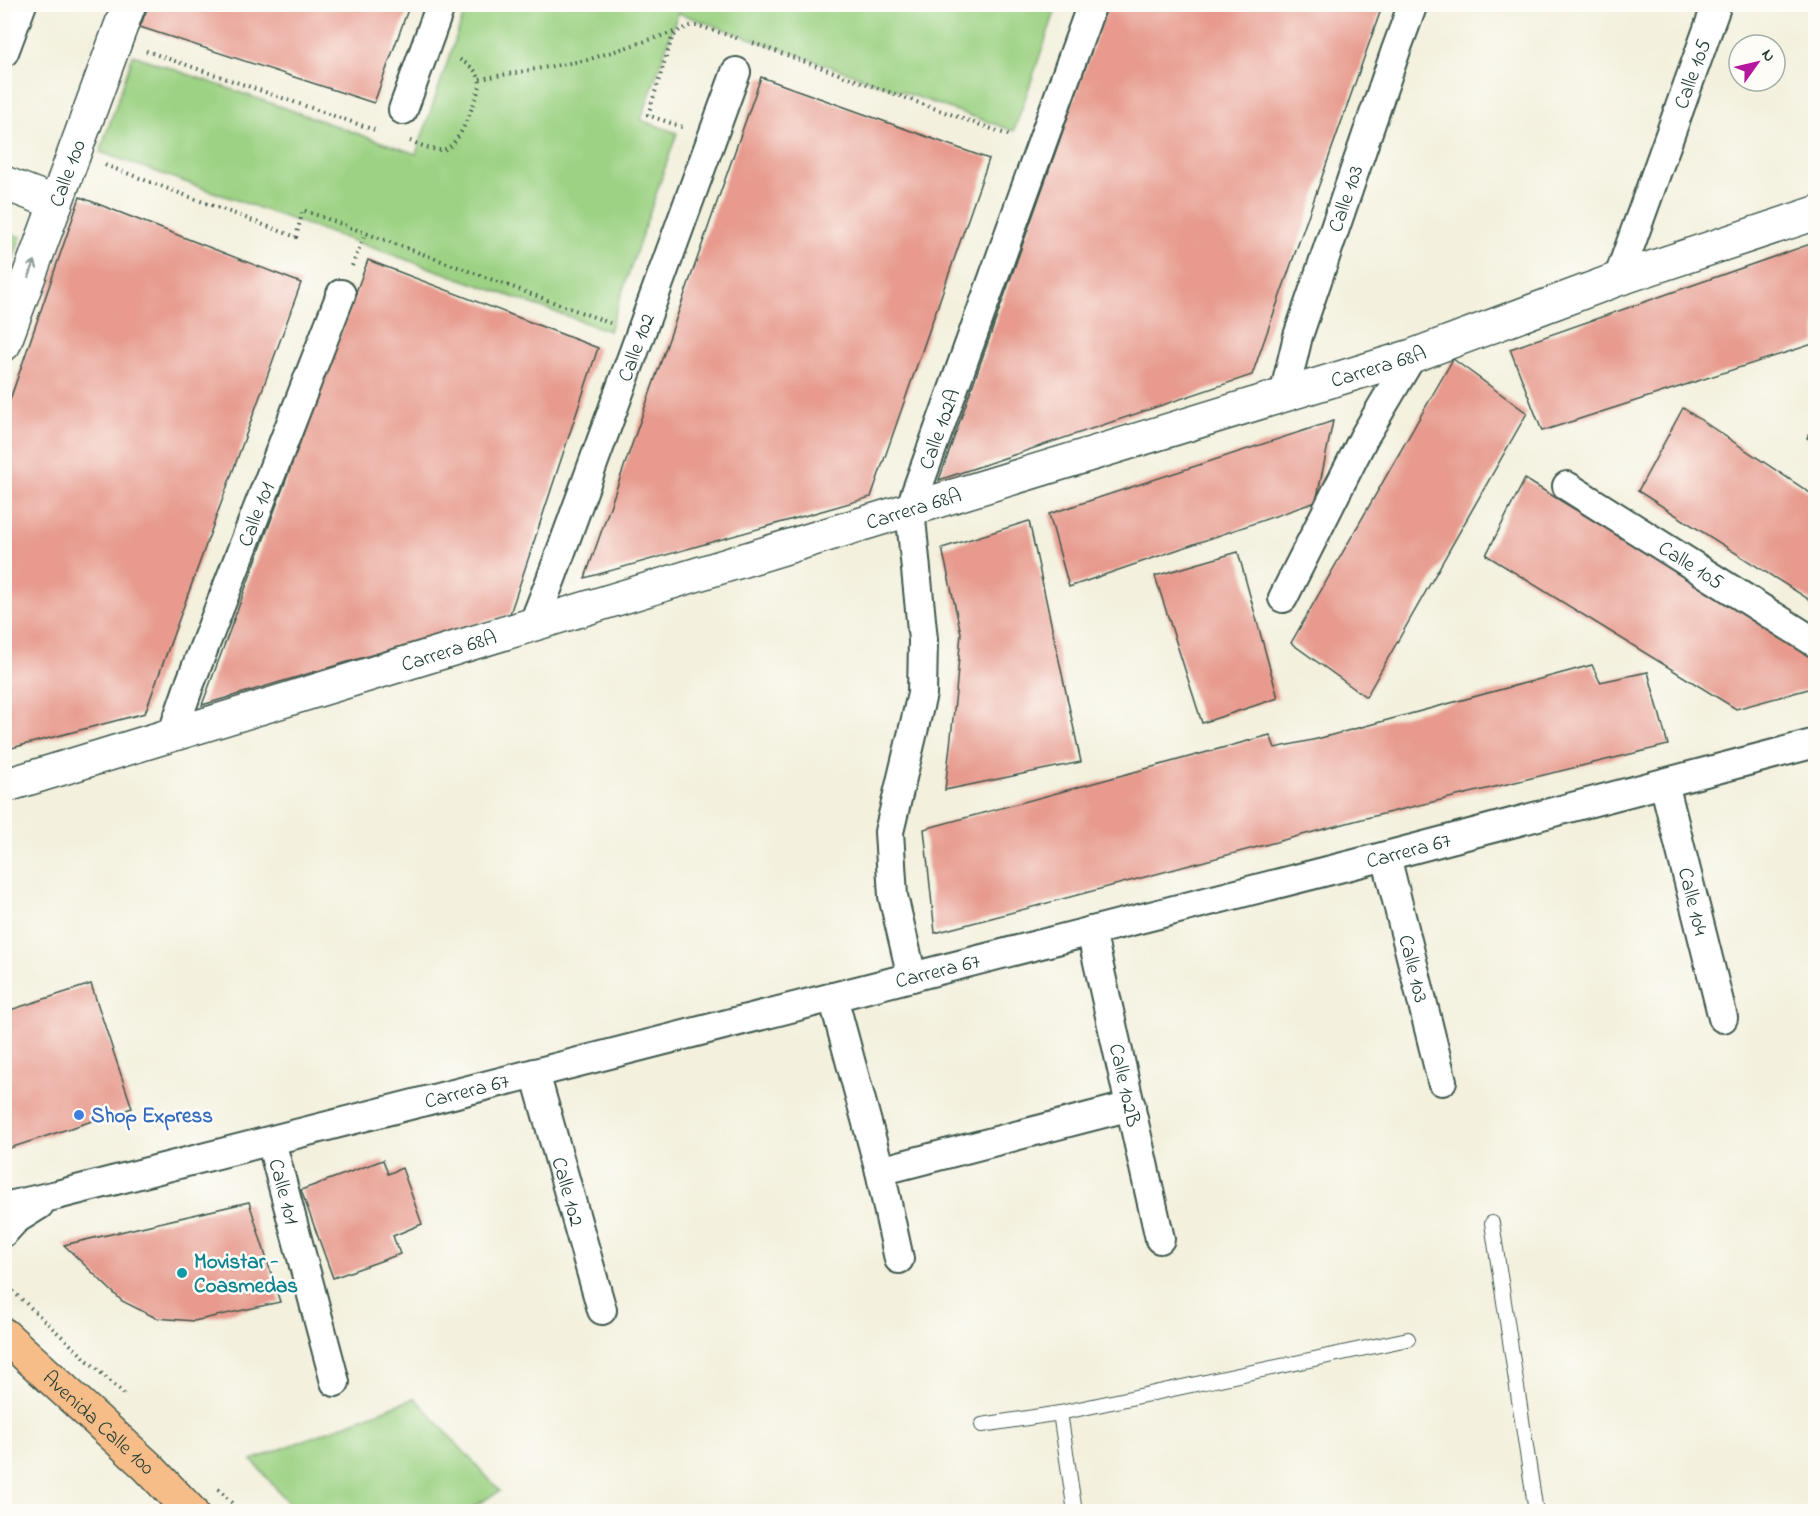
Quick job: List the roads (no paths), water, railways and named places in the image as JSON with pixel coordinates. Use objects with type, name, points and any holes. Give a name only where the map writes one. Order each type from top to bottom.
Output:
[{"type":"main road","name":"Avenida Calle 100","points":[[4,1335],[147,1466],[191,1512]]},
{"type":"street","points":[[4,52],[22,4]]},
{"type":"street","name":"Calle 100","points":[[4,344],[129,4]]},
{"type":"street","points":[[399,124],[441,4]]},
{"type":"street","name":"Calle 102A","points":[[912,977],[892,896],[889,832],[922,694],[922,640],[910,509],[1092,4]]},
{"type":"street","name":"Calle 103","points":[[1284,395],[1298,336],[1413,4]]},
{"type":"street","name":"Calle 105","points":[[1618,279],[1717,4]]},
{"type":"street","name":"Calle 102","points":[[533,625],[736,72]]},
{"type":"street","points":[[4,183],[56,203]]},
{"type":"street","name":"Carrera 68A","points":[[4,786],[1412,356],[1618,279],[1815,213]]},
{"type":"street","name":"Calle 101","points":[[172,735],[341,294]]},
{"type":"street","points":[[1283,598],[1364,438],[1412,356]]},
{"type":"street","name":"Calle 105","points":[[1567,486],[1815,643]]},
{"type":"street","name":"Carrera 67","points":[[4,1207],[1386,856],[1815,743]]},
{"type":"street","name":"Calle 104","points":[[1664,783],[1723,1018]]},
{"type":"street","name":"Calle 103","points":[[1386,856],[1442,1082]]},
{"type":"street","name":"Calle 102B","points":[[1091,931],[1161,1239]]},
{"type":"street","points":[[833,997],[880,1171],[899,1259]]},
{"type":"street","name":"Calle 102","points":[[535,1073],[602,1310]]},
{"type":"street","points":[[880,1171],[1131,1106]]},
{"type":"street","name":"Calle 101","points":[[271,1141],[335,1382]]},
{"type":"street","name":"Carrera 67","points":[[4,1232],[15,1220],[57,1195]]},
{"type":"lane","points":[[1492,1223],[1536,1512]]},
{"type":"lane","points":[[982,1425],[1060,1413],[1408,1339]]},
{"type":"lane","points":[[1060,1413],[1075,1512]]},
{"type":"place","name":"Shop Express","points":[[79,1115]]},
{"type":"place","name":"Movistar - Coasmedas","points":[[182,1273]]}]
